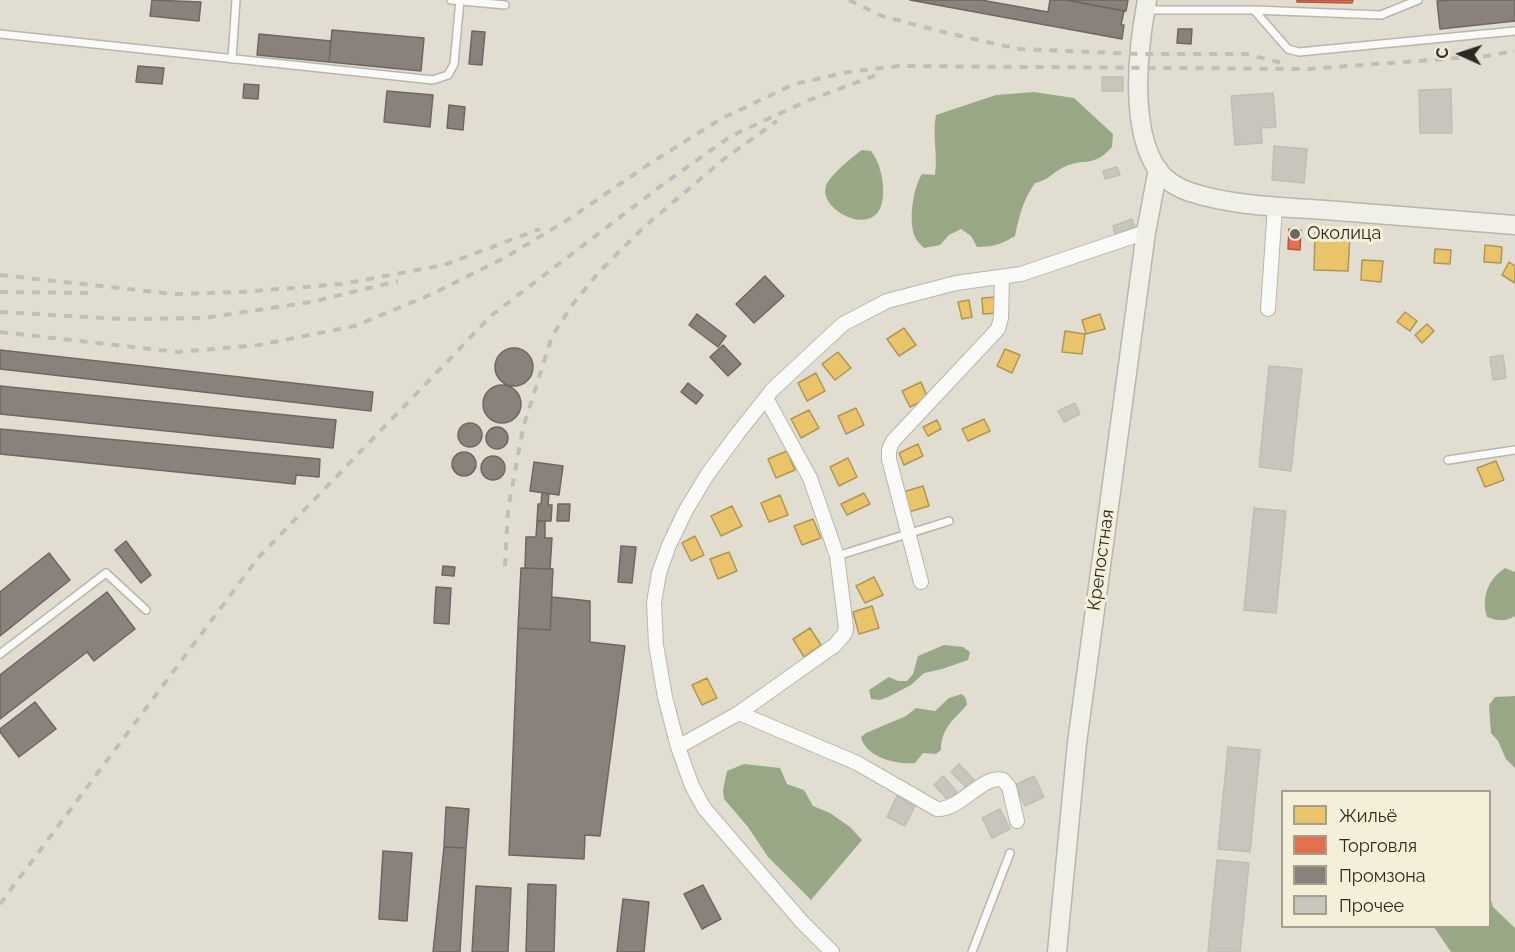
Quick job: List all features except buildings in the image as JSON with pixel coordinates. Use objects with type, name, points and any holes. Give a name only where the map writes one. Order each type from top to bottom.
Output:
[{"type":"street","points":[[1146,5],[1140,54],[1140,112],[1149,150],[1158,169],[1170,182],[1190,192],[1224,200],[1275,207],[1515,225]]},
{"type":"street","name":"Крепостная","points":[[1058,952],[1077,742],[1146,232],[1158,169]]},
{"type":"street","points":[[1268,309],[1275,207]]},
{"type":"street","points":[[831,952],[802,922],[704,808],[692,786],[678,747],[665,697],[656,645],[654,603],[659,573],[678,528],[707,475],[766,398],[843,324],[887,301],[956,283],[1021,274],[1146,232]]},
{"type":"street","points":[[921,582],[889,459],[891,445],[998,329],[1001,318],[1002,277]]},
{"type":"street","points":[[678,747],[739,713],[835,645],[845,633],[846,621],[837,556],[810,478],[766,398]]},
{"type":"street","points":[[739,713],[857,763],[937,808],[949,807],[993,779],[1003,780],[1009,787],[1017,821]]},
{"type":"lane","points":[[232,59],[236,0]]},
{"type":"lane","points":[[451,0],[505,5]]},
{"type":"lane","points":[[0,34],[438,79],[448,75],[454,64],[460,0]]},
{"type":"lane","points":[[1146,5],[1381,15],[1418,0]]},
{"type":"lane","points":[[1254,10],[1288,49],[1299,52],[1515,31]]},
{"type":"lane","points":[[1448,460],[1515,450]]},
{"type":"lane","points":[[837,556],[949,521]]},
{"type":"lane","points":[[0,654],[106,573],[147,610]]},
{"type":"lane","points":[[972,952],[1010,853]]},
{"type":"shaded area","points":[[1034,92],[1074,98],[1113,134],[1112,147],[1099,158],[1071,164],[1035,183],[1022,208],[1015,236],[1010,239],[993,246],[977,247],[971,236],[961,229],[949,235],[940,245],[924,248],[913,230],[912,205],[922,174],[935,175],[936,115],[996,95]]},
{"type":"shaded area","points":[[862,150],[871,151],[877,161],[881,172],[883,195],[880,209],[872,217],[862,220],[850,218],[831,205],[826,196],[826,186],[847,161]]},
{"type":"shaded area","points":[[1505,568],[1515,572],[1515,616],[1498,620],[1487,617],[1485,603],[1490,583]]},
{"type":"shaded area","points":[[944,645],[963,647],[970,652],[968,660],[924,673],[911,685],[888,697],[880,700],[871,699],[869,690],[889,677],[898,681],[907,681],[913,674],[918,656]]},
{"type":"shaded area","points":[[962,694],[967,705],[949,725],[943,736],[941,750],[936,754],[923,753],[915,763],[900,763],[875,755],[864,744],[861,737],[866,733],[906,716],[916,708],[935,711],[949,698]]},
{"type":"shaded area","points":[[1515,696],[1515,768],[1506,759],[1498,741],[1491,733],[1489,705],[1495,697]]},
{"type":"shaded area","points":[[744,764],[780,768],[787,784],[804,790],[813,806],[830,813],[850,827],[862,840],[811,900],[768,857],[748,827],[724,799],[723,790],[727,771]]},
{"type":"shaded area","points":[[1491,900],[1493,907],[1515,928],[1515,952],[1451,952],[1435,928],[1491,928]]},
{"type":"railway","points":[[849,0],[882,16],[1019,49],[1140,54],[1246,54],[1286,64]]},
{"type":"railway","points":[[0,332],[177,352],[259,345],[355,326],[432,294],[506,257],[569,219],[652,162],[721,119],[794,84],[849,72],[899,66],[1307,69],[1487,56],[1515,51]]},
{"type":"railway","points":[[0,904],[258,558],[492,315],[662,185],[731,136],[807,101],[879,74]]},
{"type":"railway","points":[[505,566],[508,510],[523,428],[552,336],[573,304],[599,272],[644,227],[724,159],[777,121]]},
{"type":"railway","points":[[0,275],[173,294],[242,292],[342,284],[444,265],[540,229]]},
{"type":"railway","points":[[0,312],[122,319],[204,318],[311,302],[398,281]]},
{"type":"railway","points":[[0,292],[96,293]]},
{"type":"place","name":"Околица","points":[[1295,234]]}]
